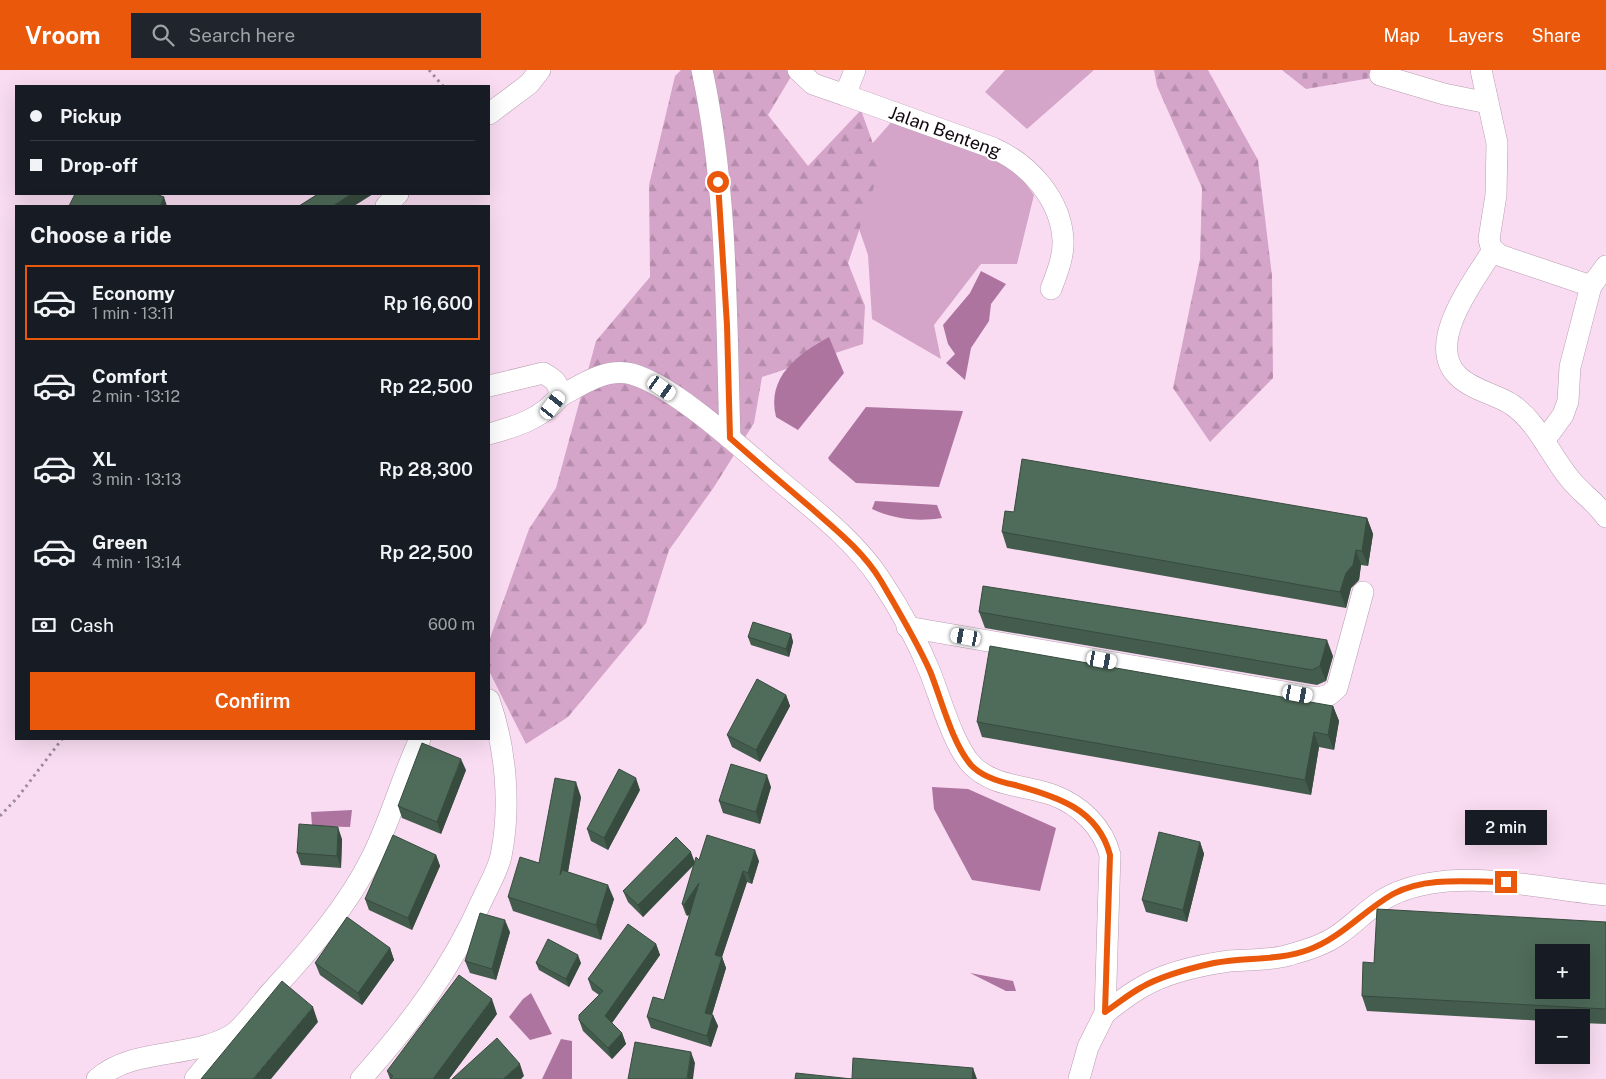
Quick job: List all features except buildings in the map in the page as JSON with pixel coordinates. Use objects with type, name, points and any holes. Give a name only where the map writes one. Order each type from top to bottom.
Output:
[{"type":"street","points":[[490,113],[529,84],[540,70]]},
{"type":"street","points":[[702,70],[710,104],[720,214],[727,325],[730,438]]},
{"type":"street","name":"Jalan Benteng","points":[[798,70],[813,84],[993,148],[1010,156],[1026,168],[1042,188],[1059,216],[1063,241],[1060,263],[1051,288]]},
{"type":"street","points":[[845,95],[855,70]]},
{"type":"street","points":[[1481,70],[1497,144],[1496,195],[1489,239],[1493,250],[1499,255],[1592,286]]},
{"type":"street","points":[[1380,75],[1444,94],[1488,103]]},
{"type":"street","points":[[387,205],[397,195]]},
{"type":"street","points":[[1493,250],[1449,324],[1447,336],[1448,360],[1452,369],[1464,381],[1512,405],[1528,419],[1571,481],[1604,512]]},
{"type":"street","points":[[1544,441],[1563,415],[1568,401],[1570,367],[1592,286],[1606,266]]},
{"type":"street","points":[[490,386],[543,373],[557,382],[559,396]]},
{"type":"street","points":[[490,434],[528,421],[549,408],[559,396],[603,375],[633,374],[662,388],[730,438],[851,543],[880,579],[907,627],[930,670],[949,721],[971,764],[984,775],[1000,782],[1053,795],[1068,803],[1091,820],[1106,840],[1110,855],[1105,1012],[1088,1047],[1079,1079]]},
{"type":"street","points":[[907,627],[1318,698],[1330,695],[1337,688],[1363,592]]},
{"type":"street","points":[[361,1079],[402,1033],[449,967],[501,858],[506,809],[504,778],[498,725],[490,703]]},
{"type":"street","points":[[195,1079],[280,983],[353,892],[373,854],[420,740]]},
{"type":"street","points":[[1105,1012],[1144,986],[1175,974],[1215,963],[1251,958],[1279,958],[1309,950],[1337,936],[1395,893],[1414,887],[1451,881],[1506,882],[1606,895]]},
{"type":"street","points":[[97,1079],[104,1073],[128,1062],[203,1047],[232,1035]]},
{"type":"path","points":[[429,70],[442,85]]},
{"type":"path","points":[[0,816],[18,797],[61,740]]},
{"type":"green space","points":[[681,70],[795,70],[768,115],[808,166],[861,110],[881,166],[848,263],[865,306],[863,344],[762,377],[754,423],[714,487],[669,550],[646,623],[568,717],[526,744],[490,673],[490,638],[529,529],[556,488],[596,341],[650,277],[649,185],[675,76]]},
{"type":"green space","points":[[1005,70],[1094,70],[1027,129],[985,92]]},
{"type":"green space","points":[[1154,70],[1208,70],[1258,160],[1272,276],[1273,378],[1210,442],[1173,388],[1200,259],[1202,188],[1157,86]]},
{"type":"green space","points":[[1282,70],[1370,70],[1371,78],[1306,89]]},
{"type":"green space","points":[[894,119],[1013,166],[1034,195],[1017,264],[981,264],[934,325],[941,359],[872,319],[868,255],[856,220],[864,153]]},
{"type":"shaded area","points":[[981,271],[1006,284],[991,304],[989,321],[971,348],[965,380],[946,363],[955,354],[948,344],[943,325],[970,293]]},
{"type":"shaded area","points":[[829,337],[844,373],[798,430],[776,417],[774,403],[776,390],[787,368],[796,359]]},
{"type":"shaded area","points":[[866,407],[963,411],[939,487],[856,483],[830,461],[828,458]]},
{"type":"shaded area","points":[[875,501],[937,505],[942,518],[915,520],[888,515],[872,509]]},
{"type":"shaded area","points":[[932,787],[968,789],[1056,828],[1040,891],[972,880],[934,809]]},
{"type":"shaded area","points":[[352,810],[350,827],[312,826],[311,812]]},
{"type":"shaded area","points":[[970,973],[1013,981],[1016,991],[1006,991]]},
{"type":"shaded area","points":[[531,993],[552,1034],[530,1040],[509,1017],[523,999]]},
{"type":"shaded area","points":[[561,1039],[572,1041],[572,1079],[542,1079]]},
{"type":"route","points":[[718,182],[727,325],[730,438],[851,543],[880,579],[930,670],[949,721],[971,764],[984,775],[1000,782],[1053,795],[1068,803],[1091,820],[1106,840],[1110,855],[1105,1012],[1144,986],[1175,974],[1215,963],[1251,958],[1279,958],[1309,950],[1337,936],[1395,893],[1414,887],[1451,881],[1506,882]]}]
